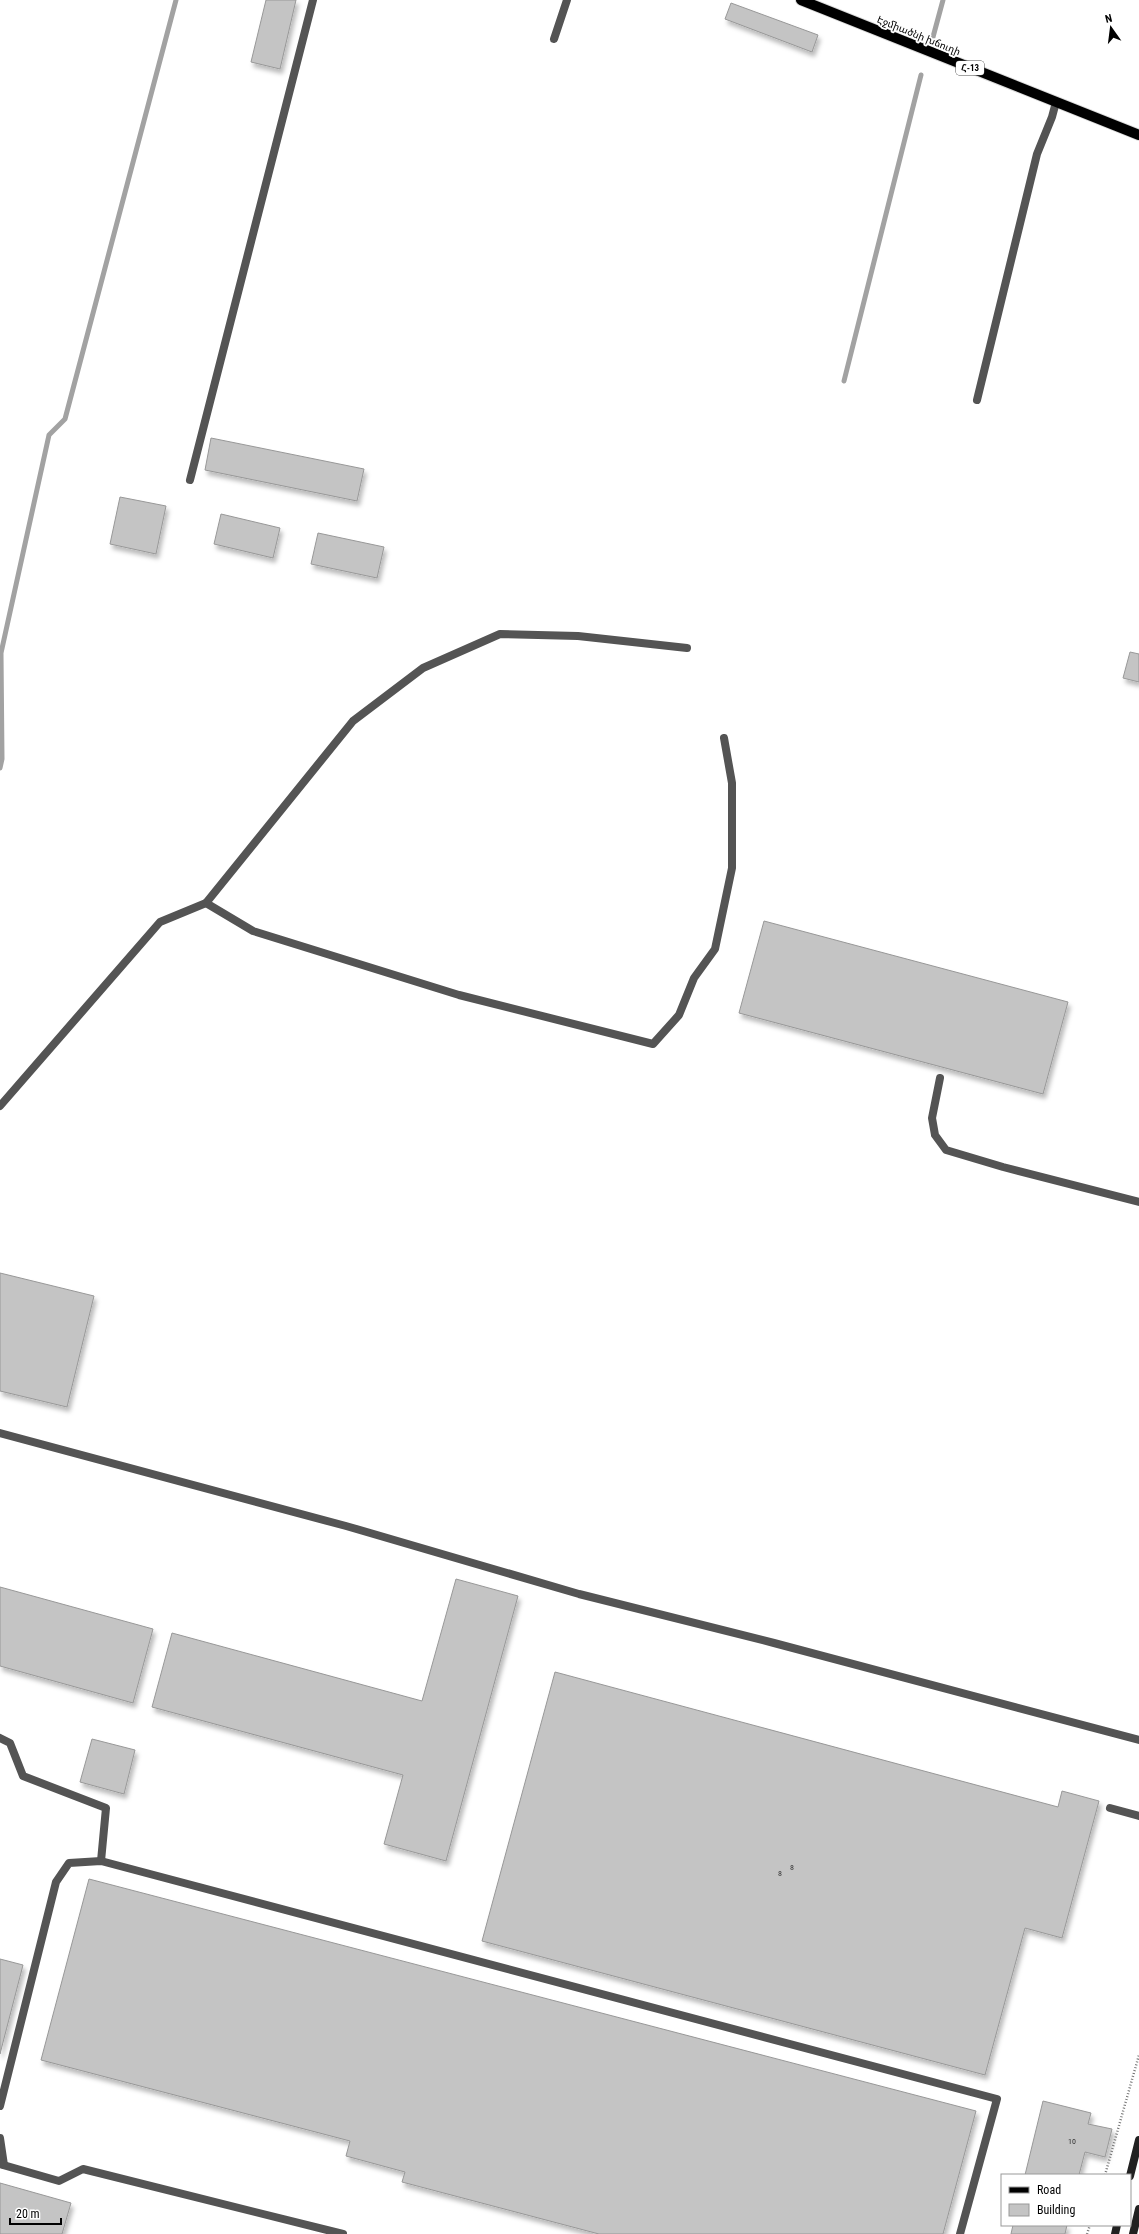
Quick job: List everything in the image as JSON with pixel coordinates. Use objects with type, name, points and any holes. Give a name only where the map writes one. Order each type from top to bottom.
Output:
[{"type":"main road","name":"Էջմիածնի խճուղի","points":[[801,0],[1139,135]]},
{"type":"main road","points":[[1130,2174],[1139,2140]]},
{"type":"main road","points":[[1132,2234],[1139,2209]]},
{"type":"lane","points":[[190,480],[313,0]]},
{"type":"lane","points":[[554,40],[567,0]]},
{"type":"lane","points":[[977,400],[1037,154],[1052,117],[1056,102]]},
{"type":"lane","points":[[0,1106],[160,922],[206,903],[353,721],[423,668],[500,634],[578,636],[687,648]]},
{"type":"lane","points":[[206,903],[253,930],[459,995],[653,1044],[679,1015],[694,978],[715,949],[732,868],[732,783],[724,738]]},
{"type":"lane","points":[[940,1078],[932,1118],[935,1135],[946,1150],[1003,1167],[1139,1202]]},
{"type":"lane","points":[[0,1433],[346,1526],[579,1594],[774,1643],[1139,1740]]},
{"type":"lane","points":[[0,1738],[10,1743],[23,1776],[106,1808],[101,1861]]},
{"type":"lane","points":[[1110,1808],[1139,1816]]},
{"type":"lane","points":[[0,2106],[56,1882],[69,1863],[101,1861],[997,2099],[960,2234]]},
{"type":"lane","points":[[0,2138],[2,2164],[59,2181],[83,2169],[343,2234]]},
{"type":"path","points":[[1105,2174],[1139,2055]]},
{"type":"building","points":[[266,0],[296,0],[280,69],[251,62]]},
{"type":"building","points":[[731,3],[818,35],[812,52],[725,19]]},
{"type":"building","points":[[211,438],[364,469],[357,501],[205,470]]},
{"type":"building","points":[[120,497],[166,506],[156,554],[110,544]]},
{"type":"building","points":[[221,514],[280,528],[273,558],[214,544]]},
{"type":"building","points":[[318,533],[384,547],[377,578],[311,564]]},
{"type":"building","points":[[1130,652],[1139,654],[1139,682],[1123,678]]},
{"type":"building","points":[[764,921],[1068,1002],[1043,1094],[739,1013]]},
{"type":"building","points":[[0,1273],[94,1296],[67,1407],[0,1391]]},
{"type":"building","points":[[456,1579],[518,1596],[446,1861],[384,1844],[403,1775],[152,1707],[172,1633],[422,1701]]},
{"type":"building","points":[[0,1587],[153,1629],[133,1703],[0,1666]]},
{"type":"building","points":[[555,1672],[1058,1807],[1062,1791],[1099,1801],[1062,1938],[1025,1928],[985,2075],[482,1941]]},
{"type":"building","points":[[92,1739],[135,1750],[124,1794],[80,1782]]},
{"type":"building","points":[[89,1879],[976,2111],[943,2234],[599,2234],[402,2182],[405,2172],[346,2156],[350,2141],[41,2060]]},
{"type":"building","points":[[0,1959],[23,1965],[0,2054]]},
{"type":"building","points":[[1043,2101],[1091,2113],[1088,2124],[1112,2129],[1105,2157],[1085,2152],[1079,2174],[1025,2174]]},
{"type":"building","points":[[0,2183],[71,2203],[62,2234],[0,2234]]},
{"type":"building","points":[[1013,2226],[1067,2226],[1065,2234],[1011,2234]]},
{"type":"waterway","points":[[0,768],[2,759],[1,653],[49,435],[65,419],[176,0]]},
{"type":"waterway","points":[[933,37],[943,0]]},
{"type":"waterway","points":[[844,381],[921,75]]}]
